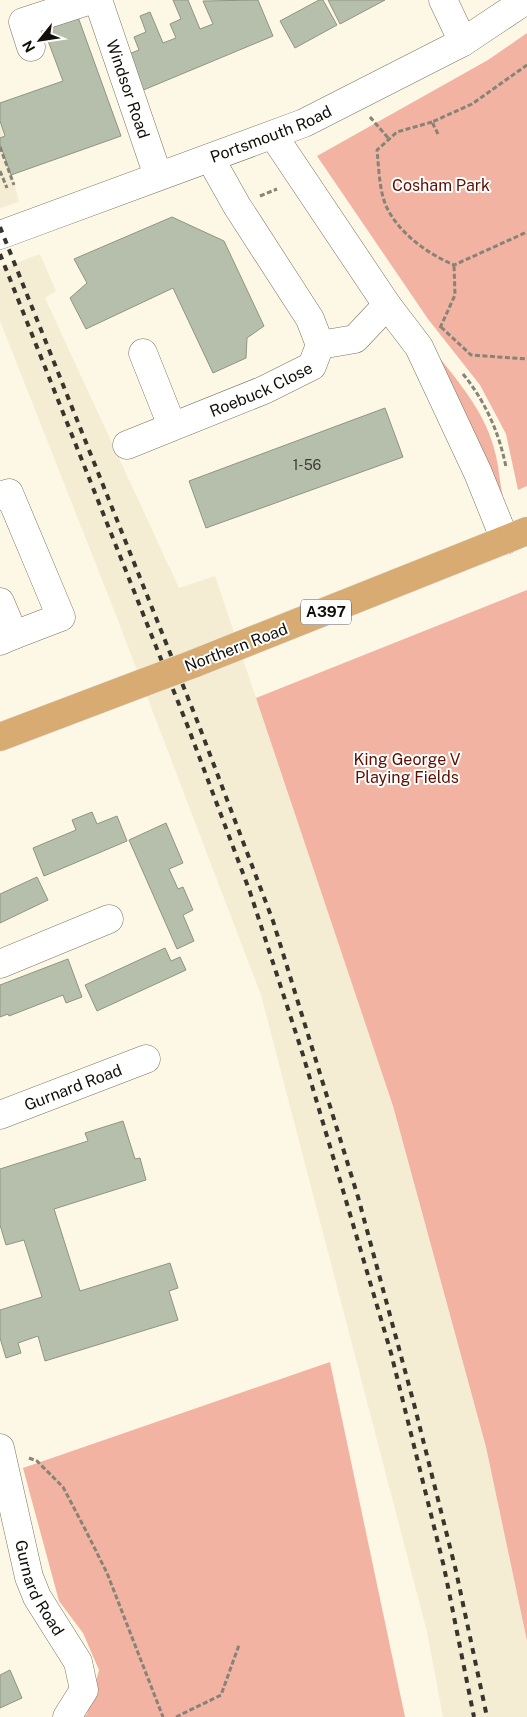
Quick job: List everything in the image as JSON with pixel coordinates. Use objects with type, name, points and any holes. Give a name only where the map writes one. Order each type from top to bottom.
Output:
[{"type":"main road","name":"Northern Road","points":[[0,738],[516,536]]},
{"type":"street","points":[[31,47],[23,22],[91,0]]},
{"type":"street","name":"Windsor Road","points":[[98,0],[158,176]]},
{"type":"street","points":[[443,0],[464,42]]},
{"type":"street","name":"Portsmouth Road","points":[[0,235],[304,122],[464,42],[526,0]]},
{"type":"street","points":[[273,135],[387,305],[419,347],[478,472],[516,536]]},
{"type":"street","name":"Roebuck Close","points":[[127,445],[297,374],[312,366],[320,345],[310,319],[237,206],[210,158]]},
{"type":"street","points":[[320,345],[355,339],[387,305]]},
{"type":"street","points":[[143,353],[172,426]]},
{"type":"street","points":[[0,496],[9,493],[60,617],[7,638],[0,602]]},
{"type":"street","points":[[0,964],[109,919]]},
{"type":"street","name":"Gurnard Road","points":[[0,1116],[146,1060]]},
{"type":"street","name":"Gurnard Road","points":[[11,1451],[29,1577],[36,1597],[78,1662],[84,1690],[67,1717]]},
{"type":"path","points":[[527,65],[472,104],[432,122],[397,132],[377,150],[386,206],[396,222],[431,255],[454,265],[527,232]]},
{"type":"path","points":[[370,117],[390,139]]},
{"type":"path","points":[[432,122],[438,134]]},
{"type":"path","points":[[0,147],[14,186]]},
{"type":"path","points":[[0,171],[7,188]]},
{"type":"path","points":[[259,196],[285,186]]},
{"type":"path","points":[[437,333],[455,295],[454,265]]},
{"type":"path","points":[[441,327],[471,355],[527,359]]},
{"type":"path","points":[[11,1451],[37,1461],[63,1487],[107,1573],[164,1717]]},
{"type":"path","points":[[176,1717],[221,1695],[239,1645]]},
{"type":"shaded area","points":[[0,123],[19,202],[0,208]]},
{"type":"shaded area","points":[[40,254],[56,291],[45,298],[179,588],[215,576],[393,1106],[486,1447],[527,1641],[527,1717],[443,1717],[427,1632],[261,995],[112,605],[0,321],[0,269]]},
{"type":"green space","name":"Cosham Park","points":[[527,33],[527,486],[518,490],[506,434],[480,385],[428,319],[317,156],[488,60]]},
{"type":"green space","points":[[431,347],[470,398],[486,425],[496,456],[503,498]]},
{"type":"green space","name":"King George V Playing Fields","points":[[527,590],[527,1641],[486,1447],[393,1106],[256,698]]},
{"type":"green space","points":[[330,1362],[405,1717],[84,1717],[87,1714],[99,1670],[83,1633],[59,1601],[23,1468]]},
{"type":"building","points":[[173,0],[188,0],[200,29],[213,24],[203,1],[258,0],[273,36],[141,91],[126,55],[139,50],[134,37],[146,32],[140,16],[150,12],[163,43],[176,38],[170,24],[181,19]]},
{"type":"building","points":[[319,0],[323,0],[337,25],[295,48],[280,21]]},
{"type":"building","points":[[328,0],[385,0],[340,24]]},
{"type":"building","points":[[78,17],[121,136],[11,175],[0,144],[0,138],[5,136],[0,121],[0,103],[63,81],[44,30]]},
{"type":"building","points":[[172,217],[224,241],[264,326],[247,338],[246,358],[213,373],[173,288],[86,329],[70,298],[87,283],[74,259]]},
{"type":"building","points":[[385,408],[403,457],[206,528],[189,481]]},
{"type":"building","points":[[92,812],[97,824],[117,816],[127,841],[44,876],[33,848],[76,830],[72,820]]},
{"type":"building","points":[[166,823],[183,863],[169,869],[178,889],[183,887],[193,910],[183,915],[194,941],[177,949],[129,840]]},
{"type":"building","points":[[37,877],[48,900],[0,923],[0,894]]},
{"type":"building","points":[[165,948],[171,961],[180,957],[186,970],[97,1011],[85,985]]},
{"type":"building","points":[[68,959],[82,997],[66,1003],[63,995],[9,1016],[8,1014],[0,1017],[0,985]]},
{"type":"building","points":[[123,1121],[135,1159],[140,1158],[146,1180],[54,1209],[80,1291],[170,1263],[178,1288],[169,1291],[178,1320],[45,1361],[38,1336],[18,1343],[21,1353],[6,1358],[0,1338],[0,1310],[42,1297],[24,1240],[6,1245],[0,1225],[0,1169],[88,1141],[85,1133]]},
{"type":"building","points":[[10,1670],[22,1698],[0,1708],[0,1675]]},
{"type":"railway","points":[[0,227],[198,723],[273,921],[358,1197],[414,1404],[456,1571],[487,1717]]},
{"type":"railway","points":[[0,254],[188,727],[250,892],[303,1055],[391,1353],[444,1567],[474,1717]]}]
